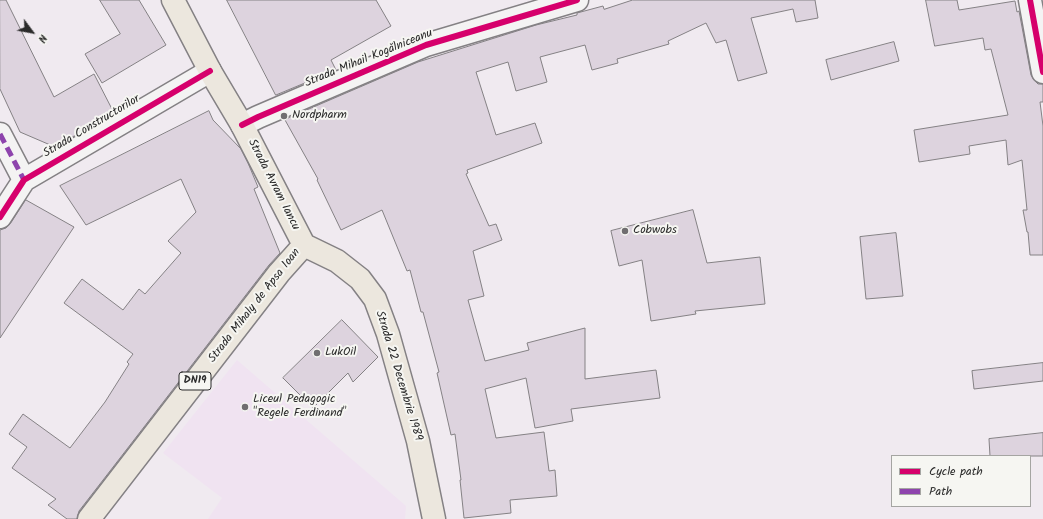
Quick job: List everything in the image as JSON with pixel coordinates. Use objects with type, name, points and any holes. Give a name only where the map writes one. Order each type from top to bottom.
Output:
[{"type":"main road","name":"Strada Avram Iancu","points":[[173,0],[210,71],[242,126],[304,245]]},
{"type":"main road","name":"Strada Mihaly de Apsa Ioan","points":[[89,519],[274,280],[304,245]]},
{"type":"main road","name":"Strada 22 Decembrie 1989","points":[[304,245],[337,261],[360,279],[374,299],[388,334],[418,441],[434,519]]},
{"type":"street","name":"Strada Mihail Kogălniceanu","points":[[242,126],[258,117],[426,45],[577,0]]},
{"type":"street","points":[[1030,0],[1043,72]]},
{"type":"street","name":"Strada Constructorilor","points":[[0,217],[24,180],[210,71]]},
{"type":"street","points":[[0,134],[24,180]]},
{"type":"shaded area","name":"Liceul Pedagogic \"Regele Ferdinand\"","points":[[237,360],[406,506],[405,519],[208,519],[222,498],[163,453]]},
{"type":"building","points":[[0,0],[6,0],[54,97],[94,74],[114,113],[55,147],[20,132],[0,89]]},
{"type":"building","points":[[100,0],[139,0],[166,45],[102,83],[85,54],[120,34]]},
{"type":"building","points":[[227,0],[376,0],[391,26],[331,60],[336,70],[276,95]]},
{"type":"building","points":[[633,0],[815,0],[818,18],[796,22],[793,9],[751,18],[767,73],[738,81],[726,40],[716,43],[706,23],[668,41],[669,44],[617,59],[618,63],[592,70],[585,45],[540,57],[547,82],[516,91],[508,62],[476,72],[496,135],[535,123],[542,143],[467,170],[468,173],[466,174],[489,226],[496,224],[502,240],[473,251],[484,296],[468,300],[485,361],[529,350],[527,343],[585,328],[585,379],[656,370],[660,398],[571,409],[573,421],[535,428],[526,378],[485,389],[496,438],[544,432],[549,471],[555,470],[557,496],[510,500],[511,513],[464,518],[455,434],[451,435],[437,373],[439,372],[410,270],[407,271],[382,210],[341,230],[317,180],[318,179],[285,120],[418,62],[536,25],[577,15],[577,13],[603,6],[604,9]]},
{"type":"building","points":[[926,0],[957,0],[959,10],[1015,1],[1017,12],[1019,11],[1031,75],[1038,84],[1043,84],[1043,102],[1040,102],[1043,126],[1043,255],[1030,255],[1028,232],[1023,210],[1027,210],[1022,160],[1008,165],[1006,140],[969,146],[970,154],[919,162],[914,130],[1008,115],[991,49],[985,50],[983,38],[935,46]]},
{"type":"building","points":[[894,42],[899,61],[831,80],[826,60]]},
{"type":"building","points":[[209,111],[213,120],[241,149],[248,163],[258,187],[254,189],[280,253],[269,265],[79,511],[77,519],[67,519],[48,505],[56,499],[12,468],[27,447],[9,434],[23,414],[70,448],[105,402],[129,364],[127,362],[133,354],[64,303],[82,279],[123,310],[139,289],[145,294],[181,253],[168,241],[196,212],[181,179],[86,225],[60,186]]},
{"type":"building","points":[[26,200],[74,227],[0,338],[0,230],[6,228],[10,224]]},
{"type":"building","points":[[693,210],[707,263],[760,257],[765,304],[695,311],[696,314],[651,321],[642,260],[619,266],[611,231]]},
{"type":"building","points":[[896,233],[903,296],[866,299],[860,237]]},
{"type":"building","points":[[342,320],[378,357],[353,382],[348,373],[313,408],[283,378]]},
{"type":"building","points":[[1043,363],[1043,381],[974,389],[972,371]]},
{"type":"building","points":[[1043,433],[1043,456],[990,455],[989,439]]},
{"type":"marked path","points":[[0,134],[24,180]]},
{"type":"cycle path","points":[[242,125],[426,45],[577,0]]},
{"type":"cycle path","points":[[1030,0],[1043,72]]},
{"type":"cycle path","points":[[0,217],[24,180],[210,71]]},
{"type":"place","name":"Nordpharm","points":[[284,116]]},
{"type":"place","name":"Cobwobs","points":[[625,231]]},
{"type":"place","name":"LukOil","points":[[317,353]]},
{"type":"place","name":"Liceul Pedagogic \"Regele Ferdinand\"","points":[[245,407]]}]
